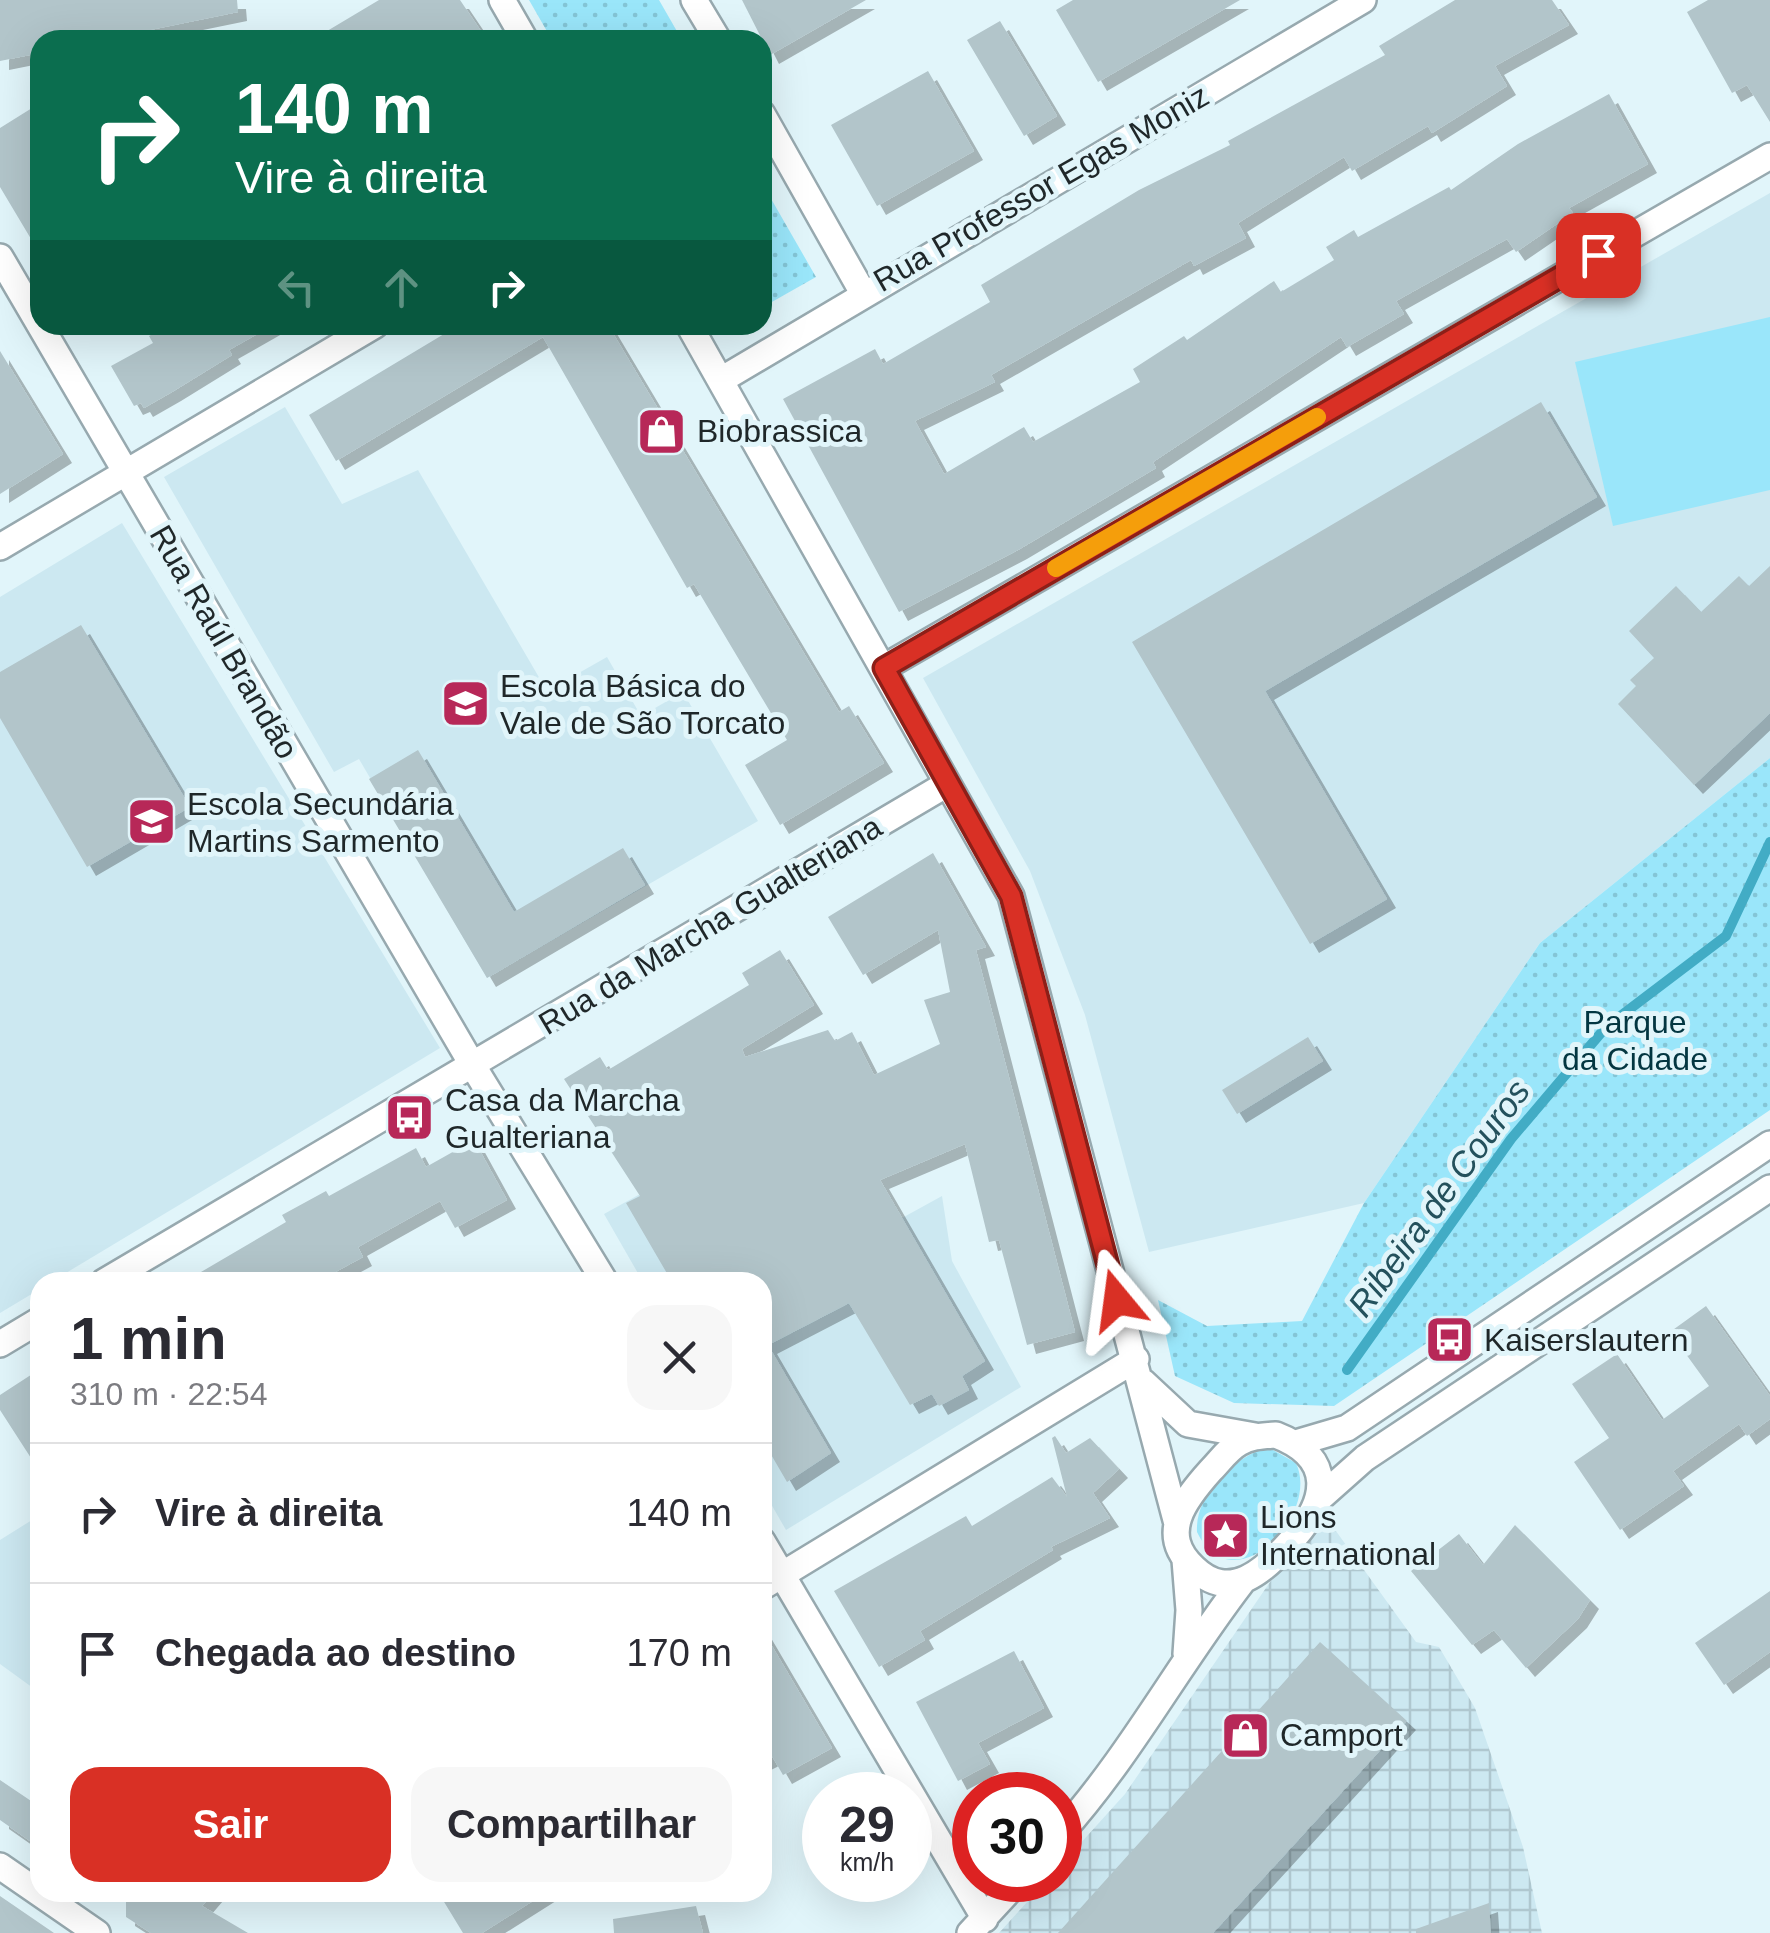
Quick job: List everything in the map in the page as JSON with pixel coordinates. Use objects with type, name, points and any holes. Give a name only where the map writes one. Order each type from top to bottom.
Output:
[{"type":"street","points":[[502,0],[519,30]]},
{"type":"street","points":[[694,0],[712,30]]},
{"type":"street","name":"Rua Professor Egas Moniz","points":[[722,380],[862,292],[1363,0]]},
{"type":"street","points":[[772,132],[862,292]]},
{"type":"street","points":[[884,668],[1770,156]]},
{"type":"street","name":"Rua Raúl Brandão","points":[[0,257],[30,309]]},
{"type":"street","name":"Rua Raúl Brandão","points":[[45,335],[473,1066],[599,1272]]},
{"type":"street","points":[[0,548],[358,335]]},
{"type":"street","points":[[696,335],[1011,896],[1108,1273],[1140,1371],[1176,1520],[1176,1541],[1185,1560],[1190,1610],[1186,1654]]},
{"type":"street","name":"Rua da Marcha Gualteriana","points":[[121,1272],[947,784]]},
{"type":"street","points":[[1296,1443],[1347,1428],[1770,1144]]},
{"type":"street","points":[[1320,1498],[1365,1458],[1770,1188]]},
{"type":"street","points":[[0,1344],[30,1326]]},
{"type":"street","points":[[1140,1371],[1188,1424],[1255,1436],[1276,1435],[1296,1443],[1311,1458],[1320,1477],[1320,1498],[1313,1518],[1261,1574],[1242,1582],[1210,1579],[1185,1560]]},
{"type":"street","points":[[999,1902],[977,1926],[773,1581],[1140,1371]]},
{"type":"street","points":[[1176,1520],[1184,1500],[1222,1458],[1236,1444],[1255,1436]]},
{"type":"street","points":[[1082,1809],[1110,1778],[1186,1654],[1242,1582]]},
{"type":"street","points":[[0,1866],[30,1886]]},
{"type":"street","points":[[53,1902],[97,1933]]},
{"type":"street","points":[[71,1914],[80,1902]]},
{"type":"shaded area","points":[[1770,193],[1770,758],[1540,943],[1364,1203],[1149,1252],[1085,1015],[1030,871],[923,678]]},
{"type":"shaded area","name":"Escola Básica do Vale de São Torcato","points":[[285,407],[342,504],[418,470],[547,691],[607,657],[641,716],[683,692],[758,821],[487,978],[359,759],[334,772],[164,477]]},
{"type":"shaded area","name":"Escola Secundária Martins Sarmento","points":[[122,523],[440,1048],[68,1272],[30,1272],[30,1295],[0,1313],[0,597]]},
{"type":"shaded area","points":[[774,1120],[885,1189],[902,1218],[942,1196],[952,1261],[1021,1387],[786,1530],[772,1506],[772,1272],[637,1272],[604,1214]]},
{"type":"shaded area","points":[[1328,1520],[1416,1642],[1439,1647],[1475,1708],[1523,1847],[1542,1933],[999,1933],[1027,1902],[1082,1902],[1082,1842],[1125,1794],[1270,1582]]},
{"type":"shaded area","points":[[30,1521],[30,1686],[0,1664],[0,1540]]},
{"type":"green space","points":[[529,0],[659,0],[676,30],[546,30]]},
{"type":"green space","points":[[772,200],[816,277],[772,302]]},
{"type":"green space","points":[[1770,317],[1770,490],[1613,526],[1575,362]]},
{"type":"green space","name":"Parque da Cidade","points":[[1770,758],[1770,1110],[1334,1406],[1234,1403],[1175,1376],[1158,1300],[1207,1326],[1302,1321],[1364,1203],[1540,943]]},
{"type":"green space","points":[[1259,1450],[1273,1450],[1296,1463],[1300,1484],[1296,1507],[1285,1528],[1269,1545],[1250,1557],[1231,1560],[1212,1552],[1197,1532],[1201,1506],[1225,1473]]},
{"type":"building","points":[[0,0],[237,0],[238,12],[150,30],[30,30],[30,55],[0,61]]},
{"type":"building","points":[[379,0],[460,0],[480,30],[329,30]]},
{"type":"building","points":[[742,0],[866,0],[772,54],[772,30],[757,30]]},
{"type":"building","points":[[1073,0],[1240,0],[1098,82],[1056,10]]},
{"type":"building","points":[[1455,0],[1552,0],[1569,25],[1495,66],[1507,86],[1432,133],[1428,126],[1352,171],[1344,157],[1238,223],[1246,238],[1194,266],[1191,260],[991,375],[995,382],[915,421],[944,474],[1024,427],[1033,442],[1140,382],[1133,369],[1184,336],[1187,340],[1274,281],[1281,292],[1334,260],[1326,247],[1354,230],[1358,237],[1449,187],[1451,190],[1518,144],[1609,94],[1648,164],[1569,208],[1573,213],[1516,252],[1507,239],[1396,301],[1404,314],[1347,347],[1341,337],[1153,462],[1156,468],[1018,550],[899,612],[783,399],[875,349],[883,364],[990,302],[981,285],[1139,190],[1230,145],[1228,141],[1385,55],[1379,46]]},
{"type":"building","points":[[1708,0],[1770,0],[1770,122],[1747,85],[1732,93],[1687,12]]},
{"type":"building","points":[[1000,21],[1057,116],[1024,136],[967,40]]},
{"type":"building","points":[[928,71],[974,151],[877,206],[831,125]]},
{"type":"building","points":[[30,109],[30,237],[0,187],[0,128]]},
{"type":"building","points":[[255,335],[229,350],[232,355],[144,408],[141,403],[134,406],[111,366],[153,343],[149,336]]},
{"type":"building","points":[[442,335],[614,335],[839,712],[849,706],[884,763],[780,825],[745,765],[787,740],[694,584],[687,588],[543,337],[336,461],[309,415]]},
{"type":"building","points":[[0,351],[63,454],[0,494]]},
{"type":"building","points":[[1541,402],[1597,497],[1265,691],[1387,899],[1310,944],[1132,642]]},
{"type":"building","points":[[1770,566],[1770,713],[1694,785],[1618,704],[1636,686],[1630,680],[1654,658],[1629,631],[1676,586],[1701,612],[1739,576],[1749,586]]},
{"type":"building","points":[[81,625],[190,807],[87,867],[0,718],[0,672]]},
{"type":"building","points":[[418,750],[514,912],[623,848],[645,885],[487,978],[369,779]]},
{"type":"building","points":[[933,853],[986,947],[976,950],[1075,1332],[1027,1345],[999,1240],[989,1242],[965,1144],[880,1180],[985,1361],[962,1376],[969,1390],[939,1406],[932,1394],[910,1405],[849,1303],[772,1343],[772,1272],[666,1272],[626,1203],[640,1196],[564,1079],[600,1057],[608,1070],[749,985],[742,973],[780,950],[814,1005],[742,1049],[745,1057],[828,1030],[835,1041],[852,1032],[874,1075],[940,1044],[924,1000],[950,992],[938,930],[863,975],[828,917]]},
{"type":"building","points":[[1308,1037],[1323,1061],[1237,1114],[1222,1090]]},
{"type":"building","points":[[474,1140],[507,1200],[455,1228],[440,1201],[358,1247],[363,1257],[335,1272],[201,1272],[286,1222],[282,1215],[326,1191],[329,1196],[416,1148],[426,1167]]},
{"type":"building","points":[[1706,1306],[1770,1396],[1770,1419],[1747,1436],[1739,1424],[1673,1471],[1684,1486],[1620,1530],[1574,1462],[1609,1438],[1572,1384],[1617,1354],[1662,1420],[1709,1386],[1670,1332]]},
{"type":"building","points":[[772,1352],[831,1453],[787,1482],[772,1456]]},
{"type":"building","points":[[30,1376],[30,1456],[0,1410],[0,1395]]},
{"type":"building","points":[[1055,1436],[1066,1453],[1090,1438],[1119,1469],[1093,1493],[1110,1518],[1051,1547],[1053,1550],[920,1631],[925,1640],[879,1667],[834,1591],[966,1516],[972,1526],[1052,1477],[1067,1497],[1052,1438]]},
{"type":"building","points":[[1515,1525],[1590,1600],[1578,1619],[1526,1668],[1494,1630],[1472,1645],[1411,1571],[1459,1534],[1483,1565]]},
{"type":"building","points":[[1770,1591],[1770,1652],[1724,1685],[1695,1643]]},
{"type":"building","points":[[1320,1642],[1407,1721],[1213,1933],[1058,1933]]},
{"type":"building","points":[[772,1646],[832,1748],[783,1775],[772,1756]]},
{"type":"building","points":[[1014,1651],[1044,1708],[978,1743],[990,1764],[975,1772],[953,1772],[916,1702]]},
{"type":"building","points":[[0,1780],[30,1800],[30,1841],[0,1820]]},
{"type":"building","points":[[0,1896],[54,1933],[0,1933]]},
{"type":"building","points":[[126,1902],[205,1902],[202,1906],[248,1933],[151,1933],[126,1917]]},
{"type":"building","points":[[444,1902],[531,1902],[482,1933],[463,1933]]},
{"type":"building","points":[[1489,1903],[1491,1933],[1416,1933],[1416,1929]]},
{"type":"building","points":[[696,1906],[703,1933],[614,1933],[613,1919]]},
{"type":"waterway","name":"Ribeira de Couros","points":[[1347,1370],[1511,1139],[1606,1027],[1726,936],[1770,842]]},
{"type":"slow traffic","points":[[1056,568],[1317,417]]},
{"type":"place","name":"Biobrassica","points":[[662,431]]},
{"type":"place","name":"Escola Básica do Vale de São Torcato","points":[[465,704]]},
{"type":"place","name":"Escola Secundária Martins Sarmento","points":[[152,822]]},
{"type":"place","name":"Casa da Marcha Gualteriana","points":[[410,1118]]},
{"type":"place","name":"Kaiserslautern","points":[[1449,1340]]},
{"type":"place","name":"Lions International","points":[[1225,1535]]},
{"type":"place","name":"Camport","points":[[1245,1735]]},
{"type":"route","points":[[1117,1300],[1011,896],[884,668],[1598,255]]}]
